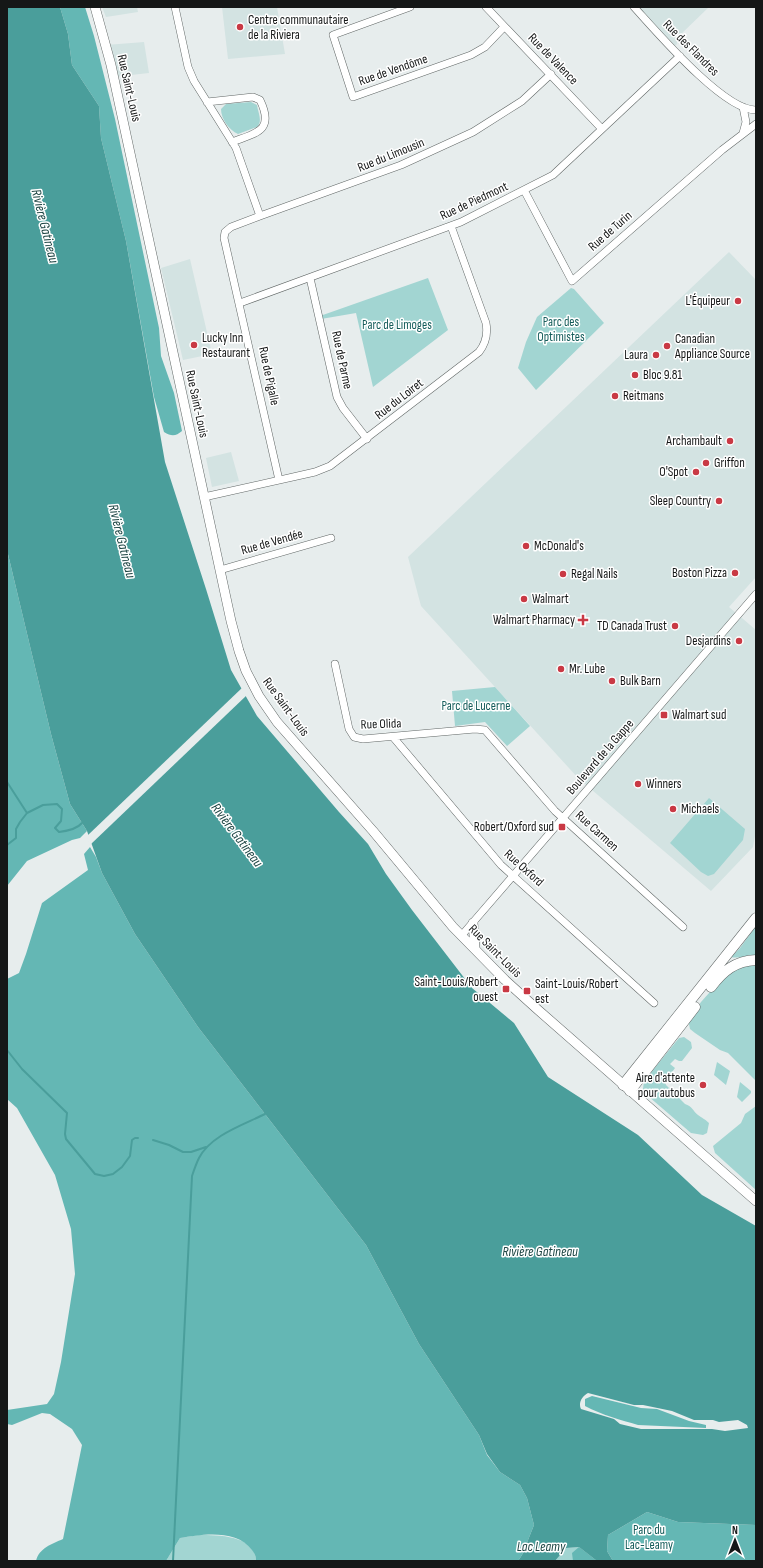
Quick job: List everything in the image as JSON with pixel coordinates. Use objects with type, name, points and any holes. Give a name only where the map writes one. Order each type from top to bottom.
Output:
[{"type":"highway","points":[[626,1088],[756,918]]},
{"type":"highway","points":[[626,1088],[720,976],[736,964],[756,960]]},
{"type":"main road","name":"Rue Saint-Louis","points":[[95,7],[113,77],[220,570],[241,659],[249,678],[263,703],[291,739],[373,831],[462,935],[524,998],[756,1202]]},
{"type":"main road","points":[[473,923],[475,948]]},
{"type":"street","points":[[175,7],[188,67],[194,81],[236,148],[260,216]]},
{"type":"street","name":"Rue de Vendôme","points":[[410,7],[333,35],[353,97],[471,55],[485,46],[504,27]]},
{"type":"street","name":"Rue de Valence","points":[[486,7],[504,27],[552,74],[602,129]]},
{"type":"street","name":"Rue des Flandres","points":[[634,7],[707,83],[743,107],[756,110]]},
{"type":"street","name":"Rue de Piedmont","points":[[240,303],[451,226],[557,172],[680,56]]},
{"type":"street","name":"Rue du Limousin","points":[[225,232],[228,229],[260,216],[401,165],[473,132],[522,101],[552,74]]},
{"type":"street","points":[[207,102],[253,97],[260,100],[265,120],[264,127],[259,132],[232,142]]},
{"type":"street","points":[[743,107],[746,122],[743,133]]},
{"type":"street","name":"Rue de Turin","points":[[524,190],[572,281],[743,133],[756,124]]},
{"type":"street","name":"Rue du Loiret","points":[[204,497],[315,472],[330,466],[474,356],[485,342],[487,329],[484,315],[451,226]]},
{"type":"street","name":"Rue de Pigalle","points":[[225,232],[224,238],[279,480]]},
{"type":"street","name":"Rue de Parme","points":[[310,278],[337,397],[343,408],[367,439]]},
{"type":"street","name":"Rue de Vendée","points":[[220,570],[331,538]]},
{"type":"street","name":"Boulevard de la Gappe","points":[[462,935],[756,594]]},
{"type":"street","name":"Rue Olida","points":[[335,664],[351,734],[358,739],[475,729],[485,730]]},
{"type":"street","name":"Rue Carmen","points":[[485,730],[555,810],[683,926]]},
{"type":"street","name":"Rue Oxford","points":[[393,737],[492,855],[513,876],[654,1003]]},
{"type":"shaded area","points":[[102,7],[137,7],[138,12],[106,17]]},
{"type":"shaded area","points":[[222,7],[277,7],[285,54],[228,59]]},
{"type":"shaded area","points":[[634,7],[709,7],[678,37],[677,44],[673,48]]},
{"type":"shaded area","points":[[144,42],[149,73],[113,77],[106,45]]},
{"type":"shaded area","points":[[729,252],[756,280],[756,577],[729,607],[756,630],[756,831],[753,847],[711,891],[579,779],[421,606],[408,557]]},
{"type":"shaded area","points":[[190,259],[212,354],[183,360],[161,268]]},
{"type":"shaded area","points":[[231,452],[239,481],[212,487],[206,458]]},
{"type":"green space","points":[[60,7],[85,7],[94,36],[115,119],[159,328],[161,356],[174,393],[182,431],[176,435],[169,435],[164,432],[154,397],[126,241],[101,138],[99,106],[72,65],[68,34]]},
{"type":"green space","points":[[251,102],[257,105],[260,120],[259,125],[238,134],[226,124],[222,117],[221,109],[226,104]]},
{"type":"green space","name":"Parc de Limoges","points":[[428,278],[448,330],[373,387],[356,313],[321,319],[320,316]]},
{"type":"green space","name":"Parc des Optimistes","points":[[571,288],[574,289],[604,323],[536,390],[518,368],[526,342],[537,317]]},
{"type":"green space","points":[[7,550],[51,734],[70,804],[87,831],[80,838],[72,840],[27,861],[7,886]]},
{"type":"green space","name":"Parc de Lucerne","points":[[495,687],[530,726],[507,746],[485,722],[455,726],[452,691]]},
{"type":"green space","points":[[709,798],[745,829],[743,840],[714,874],[708,876],[701,872],[670,843]]},
{"type":"green space","points":[[90,847],[96,857],[102,873],[135,934],[198,1027],[366,1245],[419,1344],[479,1435],[487,1455],[500,1472],[520,1485],[527,1498],[534,1525],[522,1555],[518,1561],[256,1561],[252,1550],[246,1543],[238,1539],[219,1535],[198,1535],[180,1538],[166,1561],[36,1561],[43,1550],[63,1539],[82,1445],[72,1429],[50,1414],[42,1413],[12,1425],[7,1424],[7,1410],[47,1404],[54,1394],[61,1362],[75,1274],[71,1229],[55,1175],[17,1108],[7,1099],[7,979],[19,973],[42,903],[88,870],[84,854]]},
{"type":"green space","points":[[756,926],[756,955],[737,958],[731,957],[740,948]]},
{"type":"green space","points":[[756,962],[756,1081],[728,1053],[720,1050],[695,1033],[690,1029],[689,1024],[690,1018],[701,1002],[726,974],[742,964]]},
{"type":"green space","points":[[684,1037],[691,1042],[692,1048],[682,1061],[675,1059],[670,1064],[675,1068],[665,1082],[666,1085],[685,1104],[709,1123],[707,1133],[703,1135],[691,1133],[648,1096],[643,1089],[644,1081],[679,1038]]},
{"type":"green space","points":[[717,1062],[730,1071],[726,1085],[714,1075]]},
{"type":"green space","points":[[740,1082],[751,1091],[751,1093],[742,1102],[737,1097]]},
{"type":"green space","points":[[756,1106],[756,1190],[715,1153],[713,1146],[741,1123],[745,1114]]},
{"type":"green space","points":[[592,1396],[641,1408],[657,1409],[689,1421],[706,1425],[706,1428],[638,1425],[605,1415],[585,1406],[585,1399]]},
{"type":"green space","name":"Parc du Lac-Leamy","points":[[647,1512],[678,1522],[756,1525],[756,1561],[613,1561],[607,1551],[608,1535]]},
{"type":"green space","points":[[199,1535],[225,1536],[243,1541],[250,1546],[254,1552],[256,1561],[166,1561],[180,1538]]},
{"type":"green space","name":"Parc du Lac-Leamy","points":[[579,1547],[597,1561],[555,1561],[566,1548]]},
{"type":"green space","points":[[579,1547],[597,1561],[573,1561],[572,1553]]},
{"type":"water","name":"Rivière Gatineau","points":[[7,7],[60,7],[68,34],[72,65],[99,106],[101,138],[126,241],[165,462],[231,670],[257,716],[368,844],[386,874],[412,910],[472,988],[514,1023],[548,1077],[638,1135],[702,1195],[756,1226],[756,1525],[678,1522],[647,1512],[608,1535],[607,1551],[613,1561],[597,1561],[579,1547],[566,1548],[555,1561],[518,1561],[522,1555],[534,1525],[527,1498],[520,1485],[500,1472],[487,1454],[479,1435],[419,1344],[366,1245],[198,1027],[135,934],[102,873],[87,831],[70,804],[51,734],[7,550]],"holes":[[[588,1393],[634,1405],[643,1405],[672,1411],[694,1420],[713,1420],[719,1422],[738,1420],[747,1425],[748,1428],[725,1431],[712,1429],[641,1429],[620,1424],[614,1419],[581,1409],[580,1402]]]},
{"type":"pier","points":[[243,687],[247,695],[90,845],[87,836]]},
{"type":"waterway","points":[[7,782],[27,813]]},
{"type":"waterway","points":[[7,845],[16,838],[16,829],[27,813],[43,805],[57,804],[62,809],[61,821],[55,828],[59,832],[75,828],[82,823]]},
{"type":"waterway","points":[[7,1050],[22,1069],[67,1113],[66,1139],[95,1174],[104,1176],[113,1174],[122,1167],[130,1156],[132,1140],[138,1138]]},
{"type":"waterway","points":[[173,1561],[192,1176],[199,1158],[211,1143],[228,1132],[265,1114]]},
{"type":"waterway","points":[[153,1140],[169,1145],[183,1152],[191,1152],[206,1147]]},
{"type":"place","name":"Centre communautaire de la Riviera","points":[[240,27]]},
{"type":"place","name":"L'Équipeur","points":[[738,301]]},
{"type":"place","name":"Lucky Inn Restaurant","points":[[194,345]]},
{"type":"place","name":"Canadian Appliance Source","points":[[667,346]]},
{"type":"place","name":"Laura","points":[[656,355]]},
{"type":"place","name":"Bloc 9.81","points":[[635,375]]},
{"type":"place","name":"Reitmans","points":[[615,396]]},
{"type":"place","name":"Archambault","points":[[730,441]]},
{"type":"place","name":"Griffon","points":[[706,463]]},
{"type":"place","name":"O'Spot","points":[[696,472]]},
{"type":"place","name":"Sleep Country","points":[[719,501]]},
{"type":"place","name":"McDonald's","points":[[526,546]]},
{"type":"place","name":"Boston Pizza","points":[[735,573]]},
{"type":"place","name":"Regal Nails","points":[[563,574]]},
{"type":"place","name":"Walmart","points":[[524,599]]},
{"type":"place","name":"Walmart Pharmacy","points":[[583,620]]},
{"type":"place","name":"TD Canada Trust","points":[[675,626]]},
{"type":"place","name":"Desjardins","points":[[739,641]]},
{"type":"place","name":"Mr. Lube","points":[[561,669]]},
{"type":"place","name":"Bulk Barn","points":[[612,681]]},
{"type":"place","name":"Walmart sud","points":[[664,715]]},
{"type":"place","name":"Winners","points":[[638,784]]},
{"type":"place","name":"Michaels","points":[[673,809]]},
{"type":"place","name":"Robert/Oxford sud","points":[[562,827]]},
{"type":"place","name":"Saint-Louis/Robert ouest","points":[[506,989]]},
{"type":"place","name":"Saint-Louis/Robert est","points":[[527,991]]},
{"type":"place","name":"Aire d'attente pour autobus","points":[[703,1085]]},
{"type":"water label","name":"Lac Leamy","points":[[541,1546]]}]
